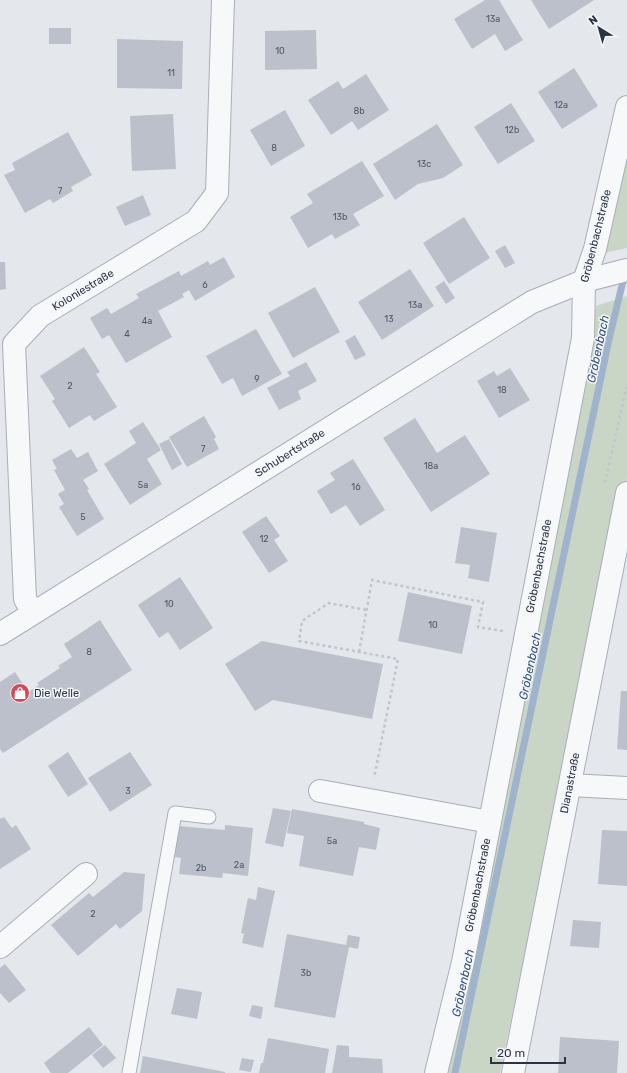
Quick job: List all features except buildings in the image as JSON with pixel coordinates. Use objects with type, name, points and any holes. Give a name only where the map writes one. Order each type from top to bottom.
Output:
[{"type":"street","name":"Koloniestraße","points":[[33,613],[25,599],[14,344],[40,316],[196,221],[217,192],[223,0]]},
{"type":"street","name":"Gröbenbachstraße","points":[[436,1073],[463,962],[583,338],[584,281],[595,249],[627,107]]},
{"type":"street","name":"Schubertstraße","points":[[0,634],[532,302],[584,281],[619,272]]},
{"type":"street","name":"Dianastraße","points":[[513,1073],[627,493]]},
{"type":"street","points":[[570,785],[627,788]]},
{"type":"street","points":[[320,791],[490,822]]},
{"type":"street","points":[[0,947],[86,874]]},
{"type":"lane","points":[[129,1073],[175,813],[208,817]]},
{"type":"path","points":[[359,652],[372,580],[483,602],[478,628],[526,635]]},
{"type":"path","points":[[366,610],[329,603],[302,621],[299,641],[398,659],[370,800]]},
{"type":"green space","points":[[627,146],[627,248],[604,253]]},
{"type":"green space","points":[[627,296],[627,477],[596,610],[500,1073],[444,1073],[481,899],[596,306]]},
{"type":"waterway","name":"Gröbenbach","points":[[455,1073],[609,339],[625,273]]},
{"type":"place","name":"Die Welle","points":[[20,693]]}]
